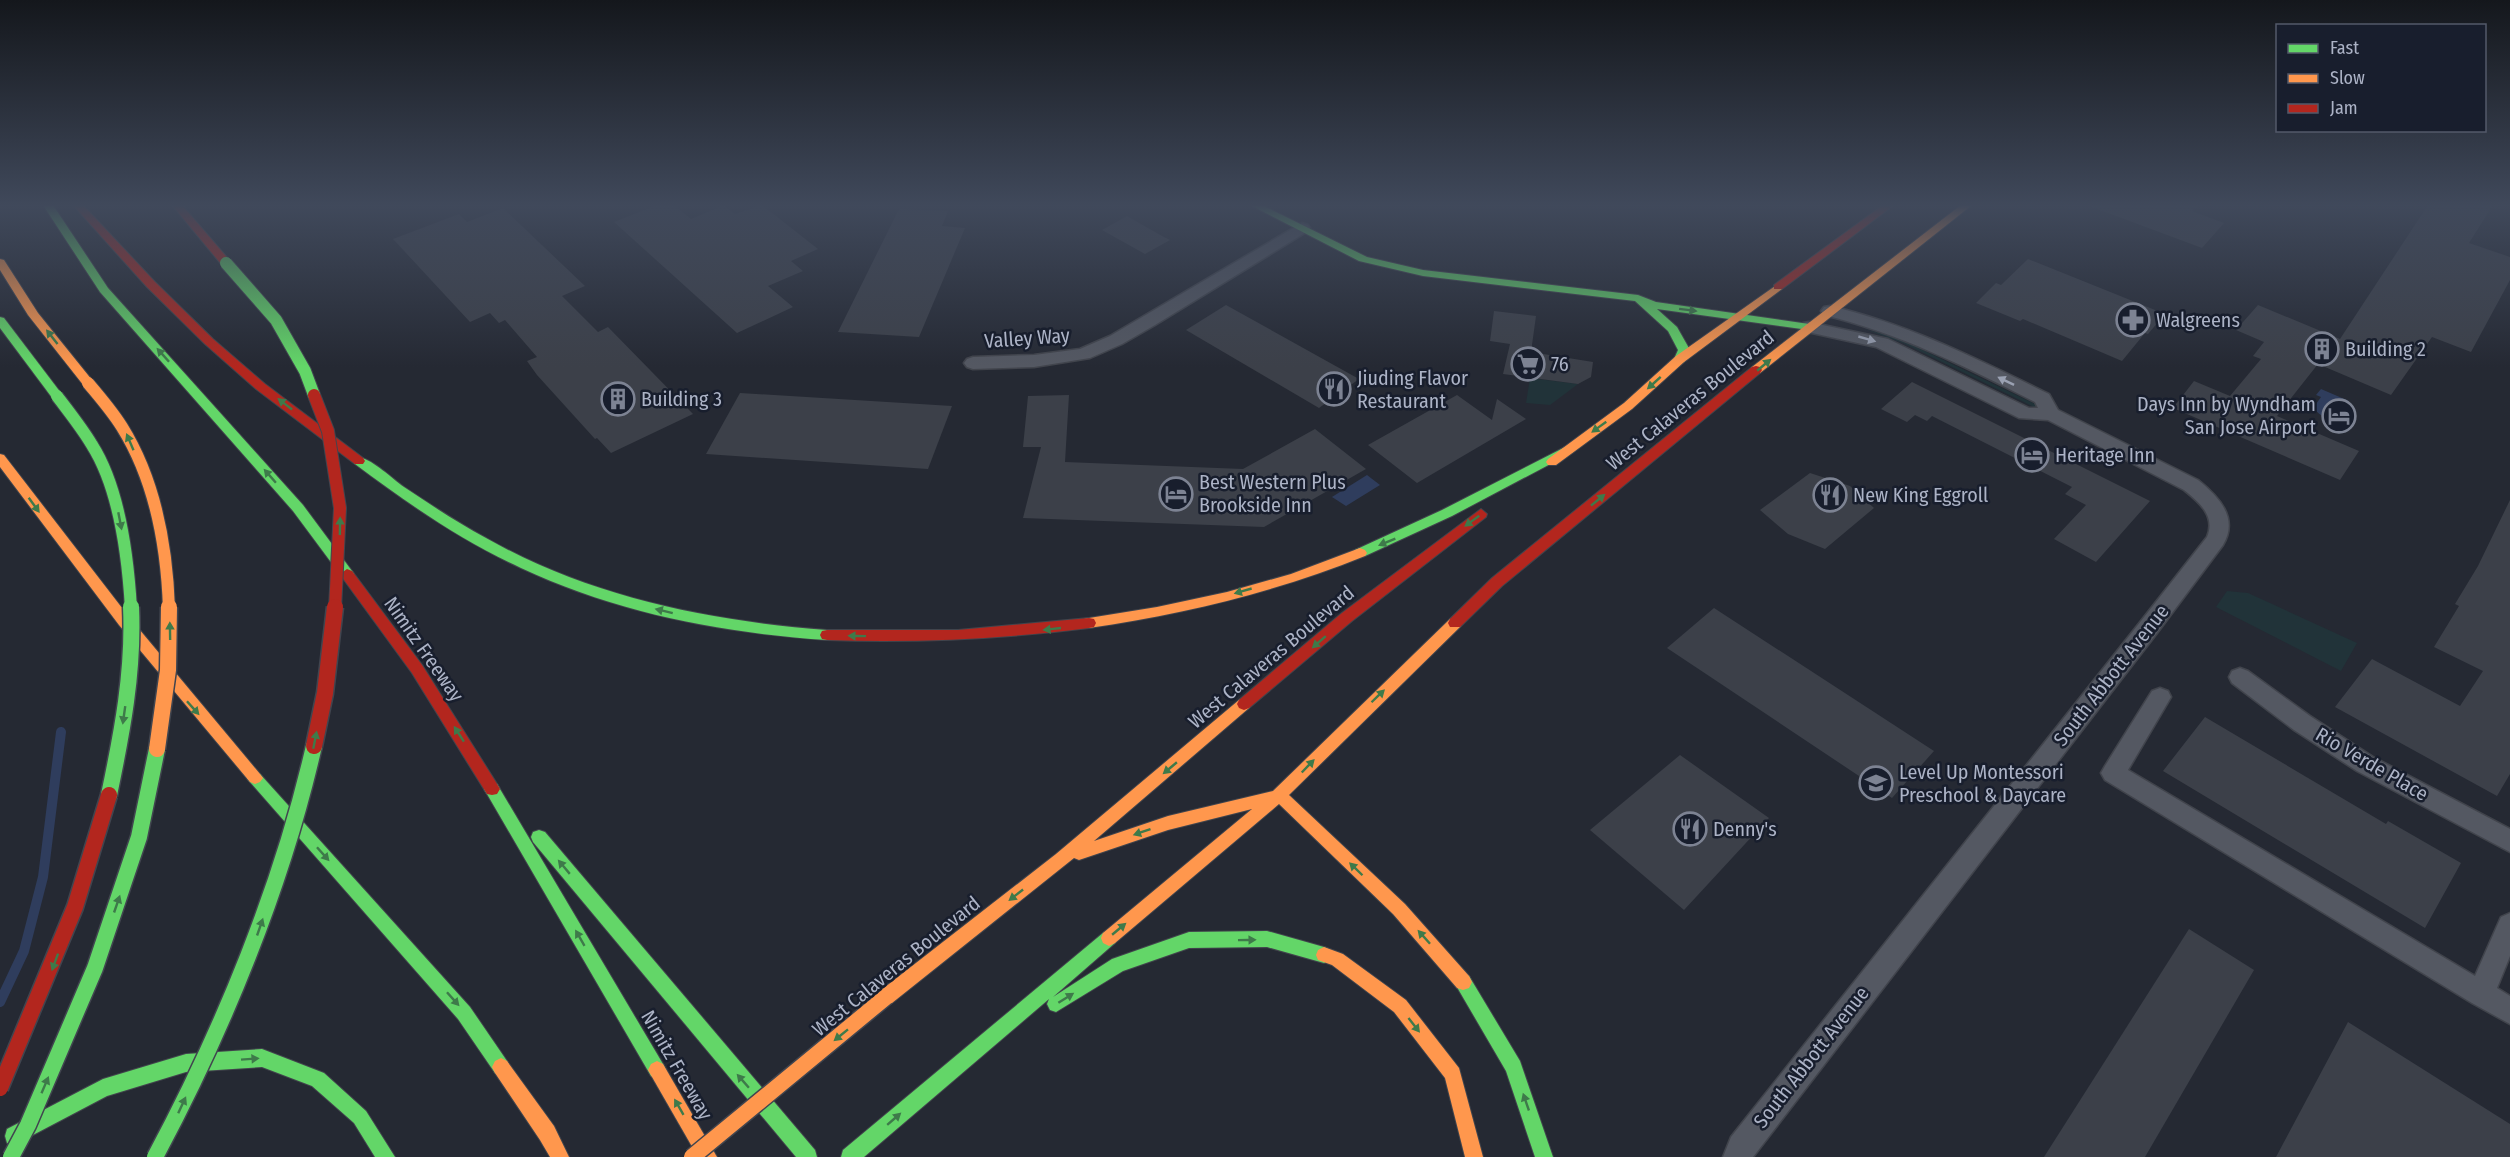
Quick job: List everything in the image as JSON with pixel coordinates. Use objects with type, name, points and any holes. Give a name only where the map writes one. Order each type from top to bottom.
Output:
[{"type":"main road","name":"Nimitz Freeway","points":[[84,259],[104,290],[298,508],[417,669],[475,759],[708,1157]]},
{"type":"main road","points":[[128,259],[163,297],[230,361],[382,479],[456,526],[526,565],[609,597],[704,620],[818,636],[931,637],[1053,629],[1188,606],[1319,569],[1408,533],[1569,449]]},
{"type":"main road","points":[[155,1157],[179,1112],[257,937],[303,800],[325,693],[338,585],[340,508],[328,431],[305,371],[276,320],[223,259]]},
{"type":"main road","name":"South Abbott Avenue","points":[[1363,259],[1423,273],[1638,298],[1653,305],[1739,316],[1809,318]]},
{"type":"main road","name":"West Calaveras Boulevard","points":[[692,1157],[886,998],[1062,859],[1347,618],[1441,543],[1628,406],[1680,359],[1816,259]]},
{"type":"main road","name":"West Calaveras Boulevard","points":[[850,1157],[945,1074],[1279,795],[1497,582],[1809,318],[1830,311],[1897,259]]},
{"type":"main road","points":[[0,262],[34,315],[126,433],[149,486],[165,557],[171,635],[161,728],[139,837],[95,968],[28,1125],[11,1157]]},
{"type":"main road","name":"South Abbott Avenue","points":[[1638,298],[1652,292],[1707,298]]},
{"type":"main road","points":[[1638,298],[1673,328],[1684,350],[1680,359]]},
{"type":"main road","points":[[1737,302],[1777,306]]},
{"type":"main road","points":[[0,320],[93,446],[115,499],[129,569],[134,646],[121,739],[97,846],[50,975],[0,1088]]},
{"type":"main road","points":[[0,458],[56,534],[186,700],[465,1013],[547,1133],[560,1157]]},
{"type":"main road","points":[[475,759],[690,1019],[808,1157]]},
{"type":"main road","points":[[1062,859],[1168,823],[1279,795],[1399,909],[1458,974],[1514,1067],[1544,1157]]},
{"type":"main road","points":[[945,1074],[1118,964],[1189,940],[1267,939],[1337,959],[1400,1006],[1453,1074],[1474,1157]]},
{"type":"main road","points":[[0,1145],[102,1088],[186,1063],[262,1058],[318,1079],[360,1118],[386,1157]]},
{"type":"street","name":"Valley Way","points":[[973,363],[1034,361],[1084,354],[1116,340],[1251,259]]},
{"type":"street","name":"South Abbott Avenue","points":[[1830,311],[1868,318],[1918,338],[2042,398],[2051,414]]},
{"type":"street","name":"South Abbott Avenue","points":[[1738,1157],[1741,1147],[2149,627],[2216,540],[2220,530],[2218,514],[2206,497],[2191,485],[2051,414],[2026,414],[1882,343],[1848,334],[1809,318]]},
{"type":"street","name":"Rio Verde Place","points":[[2240,677],[2302,723],[2365,764],[2510,841]]},
{"type":"street","points":[[2160,697],[2113,773],[2510,1011]]},
{"type":"street","points":[[2481,994],[2510,925]]},
{"type":"shaded area","points":[[1864,329],[1898,338],[2039,406],[2038,409],[1903,343]]},
{"type":"shaded area","points":[[1530,378],[1578,384],[1550,405],[1526,403]]},
{"type":"shaded area","points":[[2227,591],[2248,593],[2357,643],[2341,671],[2216,607]]},
{"type":"water","points":[[2321,389],[2349,401],[2337,416],[2321,415],[2314,407],[2321,397],[2316,395]]},
{"type":"water","points":[[1367,475],[1380,485],[1346,506],[1332,497]]},
{"type":"building","points":[[412,259],[557,259],[585,286],[562,296],[598,332],[608,327],[693,414],[611,453],[597,438],[595,439],[537,375],[527,361],[537,357],[505,320],[499,323],[490,313],[470,322]]},
{"type":"building","points":[[655,259],[796,259],[791,261],[803,271],[768,286],[793,307],[737,333]]},
{"type":"building","points":[[874,259],[952,259],[919,337],[838,332]]},
{"type":"building","name":"Walgreens","points":[[2028,259],[2165,314],[2148,334],[2145,333],[2122,361],[2023,319],[2020,321],[1976,303],[1996,283],[2001,285]]},
{"type":"building","points":[[2393,259],[2510,259],[2510,280],[2471,352],[2432,337],[2391,395],[2318,364],[2277,416],[2359,451],[2340,480],[2173,408],[2194,381],[2230,396],[2261,359],[2253,356],[2264,342],[2236,330],[2258,305],[2340,339]]},
{"type":"building","points":[[1226,305],[1359,379],[1319,408],[1186,330]]},
{"type":"building","points":[[1494,311],[1536,316],[1531,352],[1593,362],[1591,377],[1578,384],[1503,374],[1510,344],[1490,341]]},
{"type":"building","name":"Heritage Inn","points":[[1912,382],[2150,501],[2096,562],[2054,539],[2086,505],[2065,494],[2072,487],[1932,416],[1927,421],[1915,415],[1907,422],[1881,409]]},
{"type":"building","points":[[740,393],[952,406],[928,469],[706,454]]},
{"type":"building","name":"Best Western Plus Brookside Inn","points":[[1069,395],[1065,462],[1243,469],[1315,429],[1366,469],[1264,527],[1023,518],[1041,447],[1023,447],[1028,396]]},
{"type":"building","points":[[1457,395],[1492,420],[1497,399],[1526,419],[1417,483],[1368,445]]},
{"type":"building","points":[[1810,473],[1850,486],[1874,508],[1825,549],[1788,534],[1760,510]]},
{"type":"building","points":[[2510,500],[2510,774],[2497,796],[2335,707],[2372,659],[2460,706],[2483,671],[2434,647],[2459,606],[2455,604],[2478,566]]},
{"type":"building","points":[[1714,608],[1934,751],[1892,798],[1667,648]]},
{"type":"building","points":[[2205,717],[2386,824],[2388,821],[2461,863],[2425,928],[2163,771]]},
{"type":"building","points":[[1680,755],[1769,818],[1684,910],[1590,830]]},
{"type":"building","points":[[2189,929],[2254,970],[2145,1157],[2044,1157]]},
{"type":"building","points":[[2348,1022],[2510,1124],[2510,1157],[2276,1157]]},
{"type":"waterway","points":[[0,1002],[24,951],[43,877],[61,732]]},
{"type":"traffic: fast","points":[[84,259],[104,290],[298,508],[347,574]]},
{"type":"traffic: fast","points":[[1363,259],[1423,273],[1638,298],[1653,305],[1809,327]]},
{"type":"traffic: fast","points":[[226,263],[276,320],[305,371],[314,395]]},
{"type":"traffic: fast","points":[[1638,298],[1673,329],[1684,350],[1680,359]]},
{"type":"traffic: fast","points":[[0,320],[57,396]]},
{"type":"traffic: fast","points":[[57,396],[93,446],[115,499],[129,569],[133,646],[121,739],[109,795]]},
{"type":"traffic: fast","points":[[1360,553],[1447,513],[1569,449]]},
{"type":"traffic: fast","points":[[359,461],[419,504],[461,530],[504,554],[561,580],[597,593],[673,614],[751,628],[827,635]]},
{"type":"traffic: fast","points":[[155,1157],[196,1073],[261,920],[286,852],[314,746]]},
{"type":"traffic: fast","points":[[11,1157],[28,1125],[95,968],[139,837],[157,749]]},
{"type":"traffic: fast","points":[[255,778],[464,1013],[501,1067]]},
{"type":"traffic: fast","points":[[492,789],[657,1070]]},
{"type":"traffic: fast","points":[[539,837],[808,1157]]},
{"type":"traffic: fast","points":[[850,1157],[1109,938]]},
{"type":"traffic: fast","points":[[1056,1004],[1118,965],[1189,940],[1267,939],[1324,955]]},
{"type":"traffic: fast","points":[[1463,982],[1514,1067],[1544,1157]]},
{"type":"traffic: fast","points":[[14,1136],[103,1088],[186,1063],[262,1058],[318,1079],[360,1117],[386,1157]]},
{"type":"traffic: slow","points":[[1756,370],[1898,259]]},
{"type":"traffic: slow","points":[[0,262],[34,315],[88,383]]},
{"type":"traffic: slow","points":[[1552,462],[1628,406],[1680,359],[1778,287]]},
{"type":"traffic: slow","points":[[88,383],[114,414],[127,435],[144,472],[156,510],[164,549],[169,589],[170,629],[164,710],[157,749]]},
{"type":"traffic: slow","points":[[0,458],[124,621],[255,778]]},
{"type":"traffic: slow","points":[[1089,623],[1227,597],[1295,577],[1360,553]]},
{"type":"traffic: slow","points":[[1109,938],[1279,795],[1455,623]]},
{"type":"traffic: slow","points":[[886,997],[1062,859],[1244,704]]},
{"type":"traffic: slow","points":[[1279,795],[1399,909],[1463,982]]},
{"type":"traffic: slow","points":[[1079,853],[1168,823],[1272,797]]},
{"type":"traffic: slow","points":[[1324,955],[1337,959],[1400,1006],[1453,1074],[1474,1157]]},
{"type":"traffic: slow","points":[[692,1157],[886,997]]},
{"type":"traffic: slow","points":[[501,1067],[547,1133],[560,1157]]},
{"type":"traffic: slow","points":[[657,1070],[708,1157]]},
{"type":"traffic: jam","points":[[128,259],[189,323],[229,360],[359,461]]},
{"type":"traffic: jam","points":[[223,259],[226,263]]},
{"type":"traffic: jam","points":[[1778,287],[1816,259]]},
{"type":"traffic: jam","points":[[1455,623],[1497,582],[1756,370]]},
{"type":"traffic: jam","points":[[314,395],[328,431],[340,508],[338,585],[325,693],[314,746]]},
{"type":"traffic: jam","points":[[1244,704],[1347,617],[1481,514]]},
{"type":"traffic: jam","points":[[347,574],[417,669],[492,789]]},
{"type":"traffic: jam","points":[[827,635],[958,635],[1089,623]]},
{"type":"traffic: jam","points":[[0,1088],[62,944],[88,870],[109,795]]},
{"type":"place","name":"Walgreens","points":[[2133,320]]},
{"type":"place","name":"Building 2","points":[[2322,349]]},
{"type":"place","name":"76","points":[[1528,364]]},
{"type":"place","name":"Jiuding Flavor Restaurant","points":[[1334,389]]},
{"type":"place","name":"Building 3","points":[[618,399]]},
{"type":"place","name":"Days Inn by Wyndham San Jose Airport","points":[[2339,416]]},
{"type":"place","name":"Heritage Inn","points":[[2032,455]]},
{"type":"place","name":"Best Western Plus Brookside Inn","points":[[1176,494]]},
{"type":"place","name":"New King Eggroll","points":[[1830,495]]},
{"type":"place","name":"Level Up Montessori Preschool & Daycare","points":[[1876,783]]},
{"type":"place","name":"Denny's","points":[[1690,829]]}]
